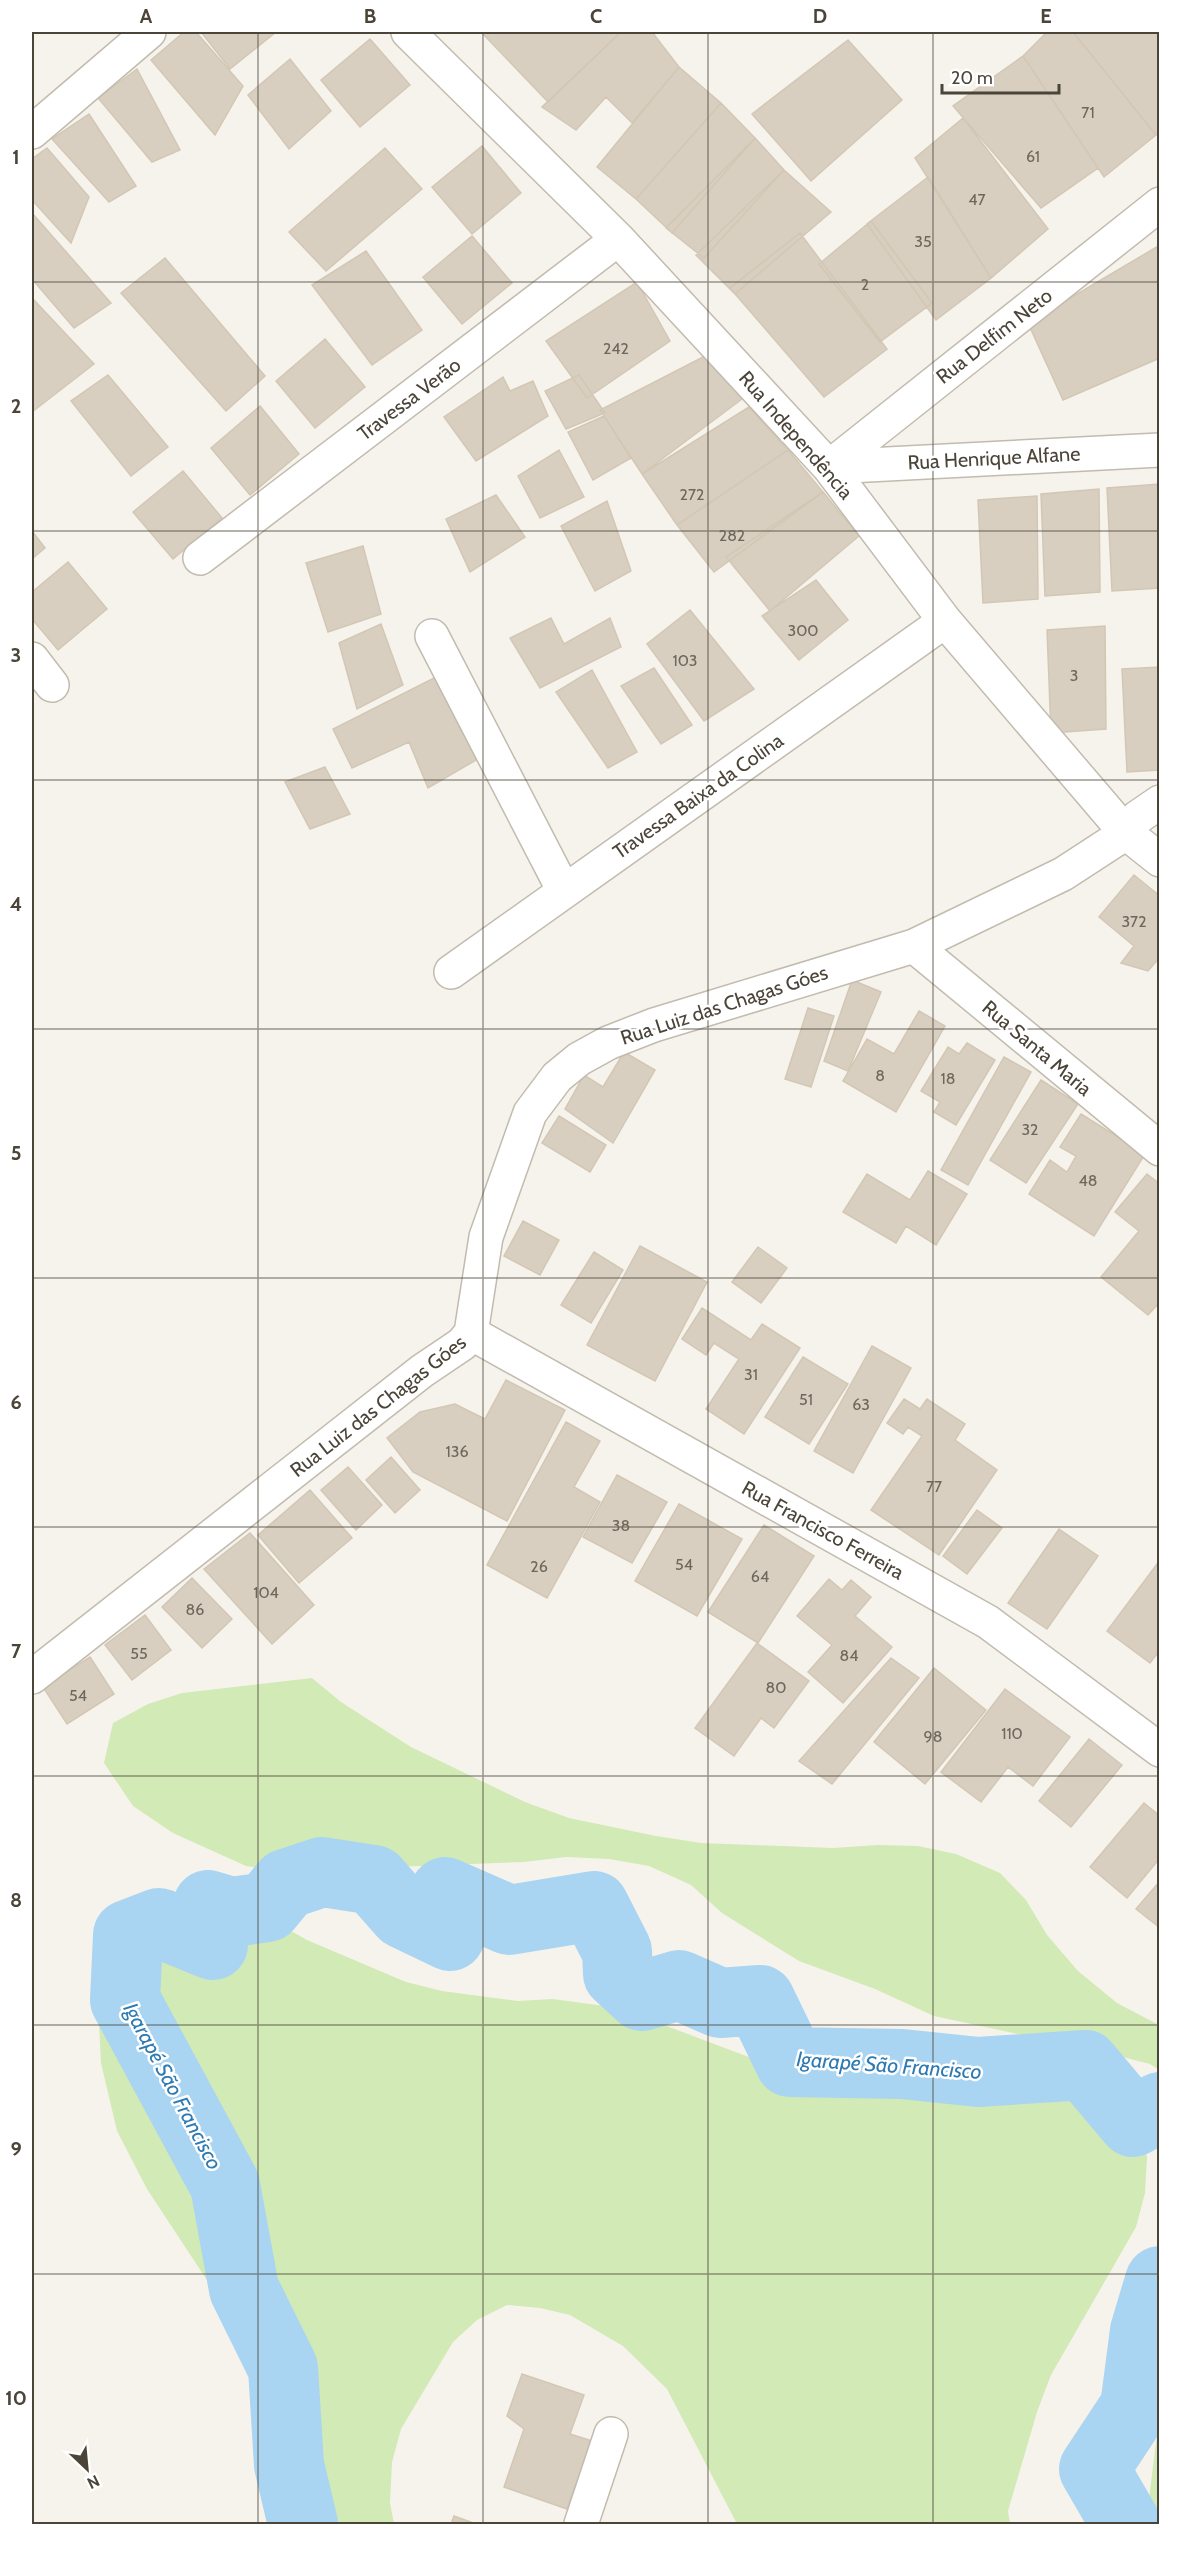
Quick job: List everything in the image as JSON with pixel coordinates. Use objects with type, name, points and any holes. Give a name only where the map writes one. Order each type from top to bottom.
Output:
[{"type":"street","points":[[32,132],[149,32]]},
{"type":"street","name":"Rua Independência","points":[[408,32],[618,240],[829,467],[945,621],[1126,832],[1160,860]]},
{"type":"street","name":"Rua Delfim Neto","points":[[829,467],[1160,204]]},
{"type":"street","name":"Travessa Verão","points":[[200,558],[618,240]]},
{"type":"street","name":"Rua Henrique Alfane","points":[[829,467],[1160,450]]},
{"type":"street","name":"Travessa Baixa da Colina","points":[[451,972],[945,621]]},
{"type":"street","points":[[432,636],[564,891]]},
{"type":"street","points":[[32,659],[52,685]]},
{"type":"street","name":"Rua Luiz das Chagas Góes","points":[[32,1677],[422,1371],[462,1344],[471,1333],[486,1238],[530,1113],[557,1077],[579,1059],[608,1043],[654,1025],[914,946],[1063,874],[1126,832],[1138,817],[1160,802]]},
{"type":"street","name":"Rua Santa Maria","points":[[914,946],[1160,1149]]},
{"type":"street","name":"Rua Francisco Ferreira","points":[[471,1333],[988,1622],[1160,1750]]},
{"type":"street","points":[[581,2524],[611,2434]]},
{"type":"green space","points":[[312,1678],[341,1702],[411,1747],[525,1802],[569,1818],[701,1843],[833,1848],[878,1845],[918,1846],[956,1854],[1000,1873],[1026,1900],[1047,1935],[1078,1971],[1117,2003],[1159,2025],[1159,2070],[1150,2064],[1107,2053],[934,2016],[875,1989],[799,1961],[722,1913],[691,1885],[649,1866],[609,1859],[566,1857],[524,1862],[290,1871],[246,1866],[173,1833],[133,1806],[104,1763],[113,1723],[148,1704],[182,1693]]},
{"type":"green space","points":[[205,1894],[277,1923],[307,1940],[406,1982],[442,1991],[518,2001],[553,1999],[619,2008],[762,2062],[799,2071],[883,2084],[1077,2098],[1117,2098],[1141,2122],[1147,2157],[1145,2193],[1136,2227],[1051,2375],[1037,2412],[1008,2511],[1010,2524],[737,2524],[667,2389],[623,2346],[570,2315],[540,2308],[507,2305],[477,2320],[453,2342],[401,2429],[392,2462],[390,2503],[394,2524],[278,2524],[266,2471],[257,2405],[257,2375],[224,2306],[147,2189],[117,2131],[101,2063],[98,2003],[104,1967],[117,1940],[141,1912],[171,1895]]},
{"type":"green space","points":[[1159,2429],[1159,2524],[1146,2524],[1156,2442]]},
{"type":"building","points":[[184,32],[196,32],[243,86],[215,135],[151,60]]},
{"type":"building","points":[[201,32],[276,32],[230,69]]},
{"type":"building","points":[[485,32],[621,32],[548,102],[483,34]]},
{"type":"building","points":[[621,32],[652,32],[679,67],[632,123],[606,97],[576,130],[542,107]]},
{"type":"building","points":[[1047,32],[1073,32],[1156,135],[1104,177],[1023,56]]},
{"type":"building","points":[[1073,32],[1160,32],[1160,132],[1156,135]]},
{"type":"building","points":[[370,39],[410,85],[360,127],[321,80]]},
{"type":"building","points":[[848,40],[902,100],[811,181],[752,114]]},
{"type":"building","points":[[1023,56],[1098,168],[1041,208],[953,106]]},
{"type":"building","points":[[290,59],[331,111],[289,149],[248,95]]},
{"type":"building","points":[[679,67],[721,103],[636,199],[597,167]]},
{"type":"building","points":[[137,69],[180,150],[152,162],[98,98]]},
{"type":"building","points":[[721,103],[755,138],[672,233],[636,199]]},
{"type":"building","points":[[89,114],[136,186],[109,202],[52,139]]},
{"type":"building","points":[[963,118],[1048,229],[991,278],[915,158]]},
{"type":"building","points":[[755,138],[784,170],[704,258],[666,228]]},
{"type":"building","points":[[482,146],[521,193],[472,234],[432,187]]},
{"type":"building","points":[[47,148],[89,197],[71,243],[32,200],[32,159]]},
{"type":"building","points":[[385,148],[422,189],[326,271],[289,232]]},
{"type":"building","points":[[784,170],[831,212],[735,294],[696,255]]},
{"type":"building","points":[[928,177],[991,278],[936,320],[867,224]]},
{"type":"building","points":[[32,213],[111,303],[74,328],[32,279]]},
{"type":"building","points":[[871,221],[932,303],[880,342],[819,264]]},
{"type":"building","points":[[800,233],[887,349],[824,397],[730,288]]},
{"type":"building","points":[[472,236],[512,283],[462,324],[423,277]]},
{"type":"building","points":[[1160,245],[1160,358],[1063,400],[1028,323]]},
{"type":"building","points":[[366,251],[422,330],[372,365],[312,285]]},
{"type":"building","points":[[165,258],[265,376],[226,411],[121,293]]},
{"type":"building","points":[[637,282],[670,341],[587,398],[546,341]]},
{"type":"building","points":[[32,300],[94,364],[32,412]]},
{"type":"building","points":[[325,339],[365,387],[315,428],[276,381]]},
{"type":"building","points":[[707,355],[746,396],[642,474],[600,410]]},
{"type":"building","points":[[108,375],[168,447],[131,476],[71,401]]},
{"type":"building","points":[[579,375],[605,413],[566,429],[545,391]]},
{"type":"building","points":[[503,377],[510,391],[533,381],[548,416],[476,461],[444,417]]},
{"type":"building","points":[[260,406],[299,454],[250,495],[211,448]]},
{"type":"building","points":[[749,407],[788,450],[677,525],[642,474]]},
{"type":"building","points":[[604,416],[631,458],[593,480],[568,432]]},
{"type":"building","points":[[559,450],[584,497],[540,518],[518,476]]},
{"type":"building","points":[[788,450],[823,492],[714,572],[677,525]]},
{"type":"building","points":[[183,471],[222,518],[173,559],[133,512]]},
{"type":"building","points":[[1160,484],[1160,588],[1112,591],[1107,488]]},
{"type":"building","points":[[1099,489],[1100,592],[1045,596],[1041,494]]},
{"type":"building","points":[[823,492],[859,536],[770,611],[726,557]]},
{"type":"building","points":[[496,495],[525,537],[470,572],[446,519]]},
{"type":"building","points":[[1037,496],[1038,599],[983,603],[978,500]]},
{"type":"building","points":[[607,501],[631,571],[595,591],[561,526]]},
{"type":"building","points":[[32,531],[45,548],[32,559]]},
{"type":"building","points":[[363,546],[381,614],[328,632],[306,563]]},
{"type":"building","points":[[68,562],[107,609],[58,650],[32,619],[32,592]]},
{"type":"building","points":[[816,580],[848,620],[799,660],[762,616]]},
{"type":"building","points":[[690,610],[754,689],[704,721],[647,644]]},
{"type":"building","points":[[551,618],[564,644],[610,618],[621,647],[540,688],[510,638]]},
{"type":"building","points":[[381,624],[403,685],[357,709],[339,643]]},
{"type":"building","points":[[1105,626],[1106,729],[1051,733],[1047,630]]},
{"type":"building","points":[[1160,667],[1160,770],[1127,772],[1122,669]]},
{"type":"building","points":[[654,668],[692,725],[661,744],[621,686]]},
{"type":"building","points":[[592,670],[637,752],[608,768],[556,692]]},
{"type":"building","points":[[438,676],[483,756],[428,788],[409,742],[352,768],[333,729]]},
{"type":"building","points":[[325,767],[350,814],[310,829],[285,782]]},
{"type":"building","points":[[1134,875],[1160,896],[1160,957],[1148,971],[1121,963],[1134,946],[1099,917]]},
{"type":"building","points":[[852,980],[881,992],[848,1071],[824,1061]]},
{"type":"building","points":[[808,1008],[834,1016],[811,1087],[785,1079]]},
{"type":"building","points":[[919,1011],[945,1026],[896,1112],[843,1081],[867,1039],[894,1054]]},
{"type":"building","points":[[967,1043],[995,1060],[956,1125],[934,1112],[940,1102],[921,1091],[948,1047],[959,1054]]},
{"type":"building","points":[[624,1052],[655,1070],[613,1143],[565,1109],[584,1075],[603,1087]]},
{"type":"building","points":[[1004,1057],[1031,1072],[968,1185],[941,1170]]},
{"type":"building","points":[[1041,1080],[1078,1104],[1026,1183],[990,1160]]},
{"type":"building","points":[[1081,1114],[1145,1154],[1094,1236],[1029,1194],[1050,1160],[1067,1172],[1076,1156],[1060,1147]]},
{"type":"building","points":[[559,1116],[606,1145],[590,1172],[542,1143]]},
{"type":"building","points":[[928,1171],[967,1194],[936,1245],[906,1226],[896,1243],[843,1212],[867,1174],[910,1200]]},
{"type":"building","points":[[1147,1174],[1160,1184],[1160,1302],[1148,1315],[1101,1277],[1139,1231],[1115,1212]]},
{"type":"building","points":[[523,1221],[559,1240],[540,1275],[504,1256]]},
{"type":"building","points":[[640,1246],[707,1282],[655,1381],[587,1345]]},
{"type":"building","points":[[758,1247],[787,1268],[761,1303],[732,1282]]},
{"type":"building","points":[[594,1252],[623,1270],[591,1323],[561,1305]]},
{"type":"building","points":[[702,1308],[751,1340],[762,1324],[800,1348],[744,1434],[706,1409],[739,1359],[714,1343],[706,1355],[682,1339]]},
{"type":"building","points":[[872,1346],[911,1368],[853,1473],[814,1451]]},
{"type":"building","points":[[803,1357],[848,1384],[809,1444],[765,1417]]},
{"type":"building","points":[[506,1380],[565,1410],[507,1521],[413,1472],[387,1438],[420,1412],[455,1404],[485,1419]]},
{"type":"building","points":[[904,1399],[920,1409],[927,1399],[965,1424],[955,1440],[997,1470],[939,1555],[871,1510],[922,1436],[908,1427],[903,1434],[887,1423]]},
{"type":"building","points":[[566,1422],[600,1441],[574,1487],[600,1502],[547,1598],[487,1565]]},
{"type":"building","points":[[391,1457],[420,1490],[395,1513],[366,1480]]},
{"type":"building","points":[[348,1467],[382,1505],[356,1530],[321,1490]]},
{"type":"building","points":[[617,1475],[667,1502],[632,1563],[583,1537]]},
{"type":"building","points":[[310,1490],[352,1538],[299,1583],[258,1535]]},
{"type":"building","points":[[679,1504],[742,1539],[697,1616],[635,1581]]},
{"type":"building","points":[[977,1510],[1002,1528],[967,1574],[943,1556]]},
{"type":"building","points":[[764,1525],[814,1556],[758,1643],[708,1612]]},
{"type":"building","points":[[1059,1529],[1098,1556],[1047,1629],[1008,1603]]},
{"type":"building","points":[[250,1533],[314,1605],[272,1644],[204,1569]]},
{"type":"building","points":[[1160,1560],[1160,1650],[1150,1663],[1107,1631]]},
{"type":"building","points":[[192,1578],[232,1619],[202,1648],[162,1607]]},
{"type":"building","points":[[829,1579],[842,1590],[851,1580],[871,1597],[855,1616],[892,1647],[843,1703],[808,1672],[832,1645],[797,1616]]},
{"type":"building","points":[[145,1615],[171,1650],[132,1680],[105,1645]]},
{"type":"building","points":[[757,1643],[809,1681],[774,1728],[761,1718],[734,1756],[695,1728]]},
{"type":"building","points":[[90,1657],[114,1694],[67,1724],[43,1687]]},
{"type":"building","points":[[891,1658],[919,1678],[832,1784],[799,1761]]},
{"type":"building","points":[[934,1668],[986,1710],[925,1784],[874,1742]]},
{"type":"building","points":[[1005,1689],[1070,1737],[1033,1786],[1008,1767],[981,1802],[941,1772]]},
{"type":"building","points":[[1089,1739],[1122,1765],[1071,1827],[1039,1801]]},
{"type":"building","points":[[1144,1803],[1160,1816],[1160,1858],[1127,1898],[1090,1867]]},
{"type":"building","points":[[1160,1881],[1160,1928],[1136,1909]]},
{"type":"building","points":[[522,2374],[584,2395],[570,2434],[592,2441],[567,2509],[504,2487],[524,2429],[507,2416]]},
{"type":"building","points":[[454,2516],[476,2524],[451,2524]]},
{"type":"waterway","name":"Igarapé São Francisco","points":[[303,2524],[289,2465],[283,2368],[244,2289],[225,2185],[125,2000],[128,1935],[159,1923],[213,1945],[208,1905],[232,1912],[267,1907],[286,1884],[322,1872],[374,1880],[404,1914],[450,1936],[445,1892],[509,1920],[594,1906],[617,1951],[618,1974],[642,1996],[679,1985],[720,2003],[760,2000],[790,2062],[902,2064],[978,2072],[1085,2065],[1133,2122],[1160,2107]]},
{"type":"waterway","name":"Igarapé São Francisco","points":[[1126,2524],[1094,2469],[1135,2407],[1145,2331],[1160,2281]]}]
